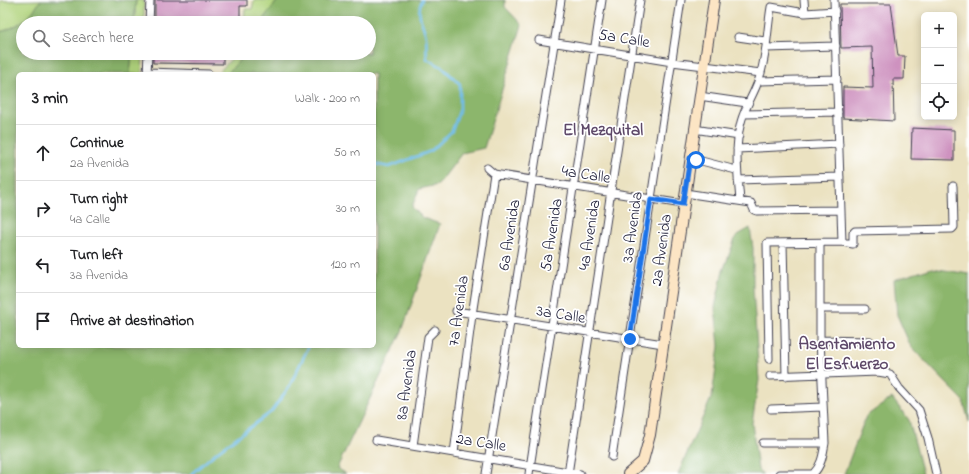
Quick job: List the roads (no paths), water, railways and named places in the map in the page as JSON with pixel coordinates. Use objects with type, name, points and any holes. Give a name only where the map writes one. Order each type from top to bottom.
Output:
[{"type":"main road","name":"2a Avenida","points":[[628,474],[641,464],[647,450],[714,0]]},
{"type":"street","points":[[149,16],[150,0]]},
{"type":"street","name":"6a Avenida","points":[[486,474],[560,0]]},
{"type":"street","name":"5a Avenida","points":[[529,474],[602,0]]},
{"type":"street","name":"4a Avenida","points":[[568,473],[640,0]]},
{"type":"street","name":"3a Avenida","points":[[612,457],[681,0]]},
{"type":"street","points":[[804,0],[805,13]]},
{"type":"street","points":[[834,0],[842,242]]},
{"type":"street","points":[[740,201],[736,170],[741,121],[747,104],[759,81],[771,7],[805,13],[835,11]]},
{"type":"street","points":[[738,37],[766,45],[836,46]]},
{"type":"street","name":"5a Calle","points":[[539,40],[632,54],[672,62],[761,73]]},
{"type":"street","points":[[147,72],[148,60]]},
{"type":"street","points":[[759,81],[837,79]]},
{"type":"street","points":[[699,96],[747,104]]},
{"type":"street","points":[[744,114],[838,112]]},
{"type":"street","points":[[694,129],[740,136]]},
{"type":"street","points":[[737,149],[839,144]]},
{"type":"street","points":[[690,158],[736,170]]},
{"type":"street","points":[[487,168],[494,174]]},
{"type":"street","name":"4a Calle","points":[[494,174],[683,204]]},
{"type":"street","name":"7a Avenida","points":[[454,453],[472,315],[494,174]]},
{"type":"street","points":[[738,180],[840,178]]},
{"type":"street","points":[[769,359],[767,244],[842,242],[853,244],[853,233],[855,231],[952,229],[954,226],[953,186]]},
{"type":"street","points":[[685,193],[751,203],[754,210],[757,211],[841,210]]},
{"type":"street","points":[[783,243],[786,376]]},
{"type":"street","points":[[779,474],[813,474],[818,469],[825,443],[820,340],[820,243]]},
{"type":"street","points":[[820,309],[865,309]]},
{"type":"street","name":"3a Calle","points":[[456,311],[472,315],[663,344]]},
{"type":"street","name":"8a Avenida","points":[[413,446],[428,337],[434,330]]},
{"type":"street","points":[[820,340],[870,341]]},
{"type":"street","points":[[770,376],[878,372],[890,374],[899,388],[919,410],[928,438],[936,474]]},
{"type":"street","points":[[771,409],[823,407]]},
{"type":"street","name":"2a Calle","points":[[376,440],[580,474]]},
{"type":"street","points":[[763,444],[825,443]]},
{"type":"waterway","points":[[376,164],[389,167],[431,151],[452,131],[460,109],[460,84],[442,67],[427,59],[426,37],[419,10],[422,0]]},
{"type":"waterway","points":[[191,474],[218,451],[271,412],[289,387],[308,348]]},
{"type":"district","name":"El Mezquital","points":[[603,130]]},
{"type":"district","name":"Asentamiento El Esfuerzo","points":[[847,354]]}]
